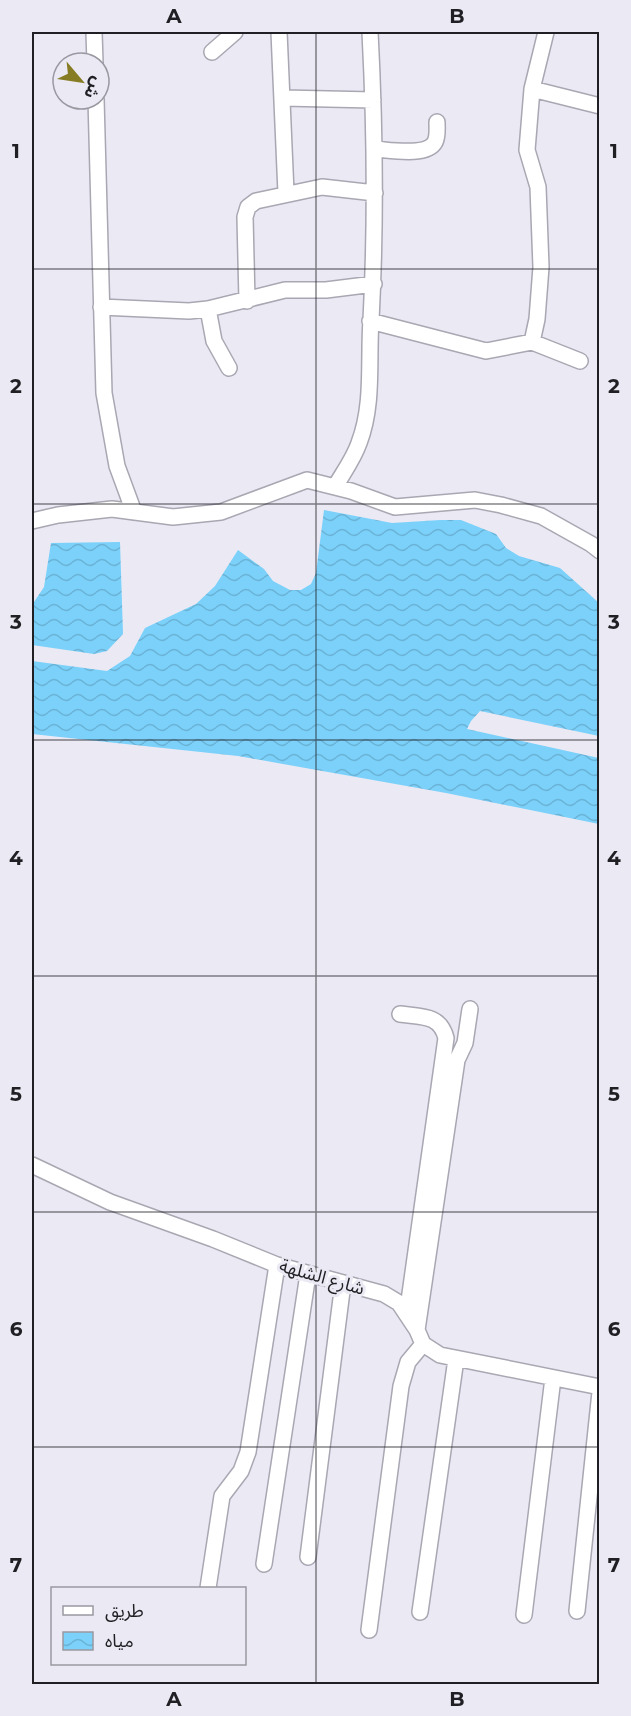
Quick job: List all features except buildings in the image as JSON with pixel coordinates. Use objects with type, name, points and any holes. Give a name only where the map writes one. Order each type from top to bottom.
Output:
[{"type":"street","points":[[94,32],[95,51]]},
{"type":"street","points":[[212,52],[235,32]]},
{"type":"street","points":[[279,32],[286,193]]},
{"type":"street","points":[[335,487],[359,443],[369,398],[375,193],[370,32]]},
{"type":"street","points":[[532,342],[537,319],[541,267],[538,187],[527,150],[532,89],[546,32]]},
{"type":"street","points":[[532,89],[600,106]]},
{"type":"street","points":[[283,98],[373,100]]},
{"type":"street","points":[[96,111],[104,393],[117,466],[134,512]]},
{"type":"street","points":[[375,149],[419,151],[428,149],[434,144],[437,122]]},
{"type":"street","points":[[247,301],[244,217],[248,207],[256,201],[322,187],[375,193]]},
{"type":"street","points":[[101,307],[189,311],[247,301],[285,290],[326,290],[374,284]]},
{"type":"street","points":[[208,309],[214,341],[229,368]]},
{"type":"street","points":[[370,321],[486,351],[532,342],[580,361]]},
{"type":"street","points":[[32,521],[58,515],[112,509],[173,517],[221,512],[307,480],[351,491],[394,507],[475,500],[501,505],[541,516],[600,551]]},
{"type":"street","points":[[369,1630],[401,1386],[408,1362],[420,1337],[457,1060],[465,1043],[470,1010]]},
{"type":"street","points":[[400,1014],[435,1020],[443,1028],[446,1038],[407,1315]]},
{"type":"street","name":"شارع الشلهة","points":[[32,1165],[110,1202],[277,1265],[384,1294],[399,1303],[420,1337],[440,1355],[600,1387]]},
{"type":"street","points":[[207,1587],[222,1496],[241,1471],[248,1452],[277,1265]]},
{"type":"street","points":[[264,1564],[308,1274]]},
{"type":"street","points":[[308,1557],[343,1283]]},
{"type":"street","points":[[420,1612],[456,1359]]},
{"type":"street","points":[[524,1615],[553,1378]]},
{"type":"street","points":[[577,1611],[600,1392]]},
{"type":"water","points":[[324,510],[392,523],[461,520],[496,534],[506,548],[519,556],[560,568],[599,603],[599,736],[480,711],[467,729],[599,758],[599,824],[446,793],[238,756],[32,734],[32,661],[107,671],[130,656],[145,628],[196,604],[215,586],[238,550],[264,569],[273,581],[290,590],[301,590],[311,584],[316,573]]},
{"type":"water","points":[[120,542],[123,634],[107,651],[94,654],[32,645],[32,605],[44,587],[51,543]]}]
